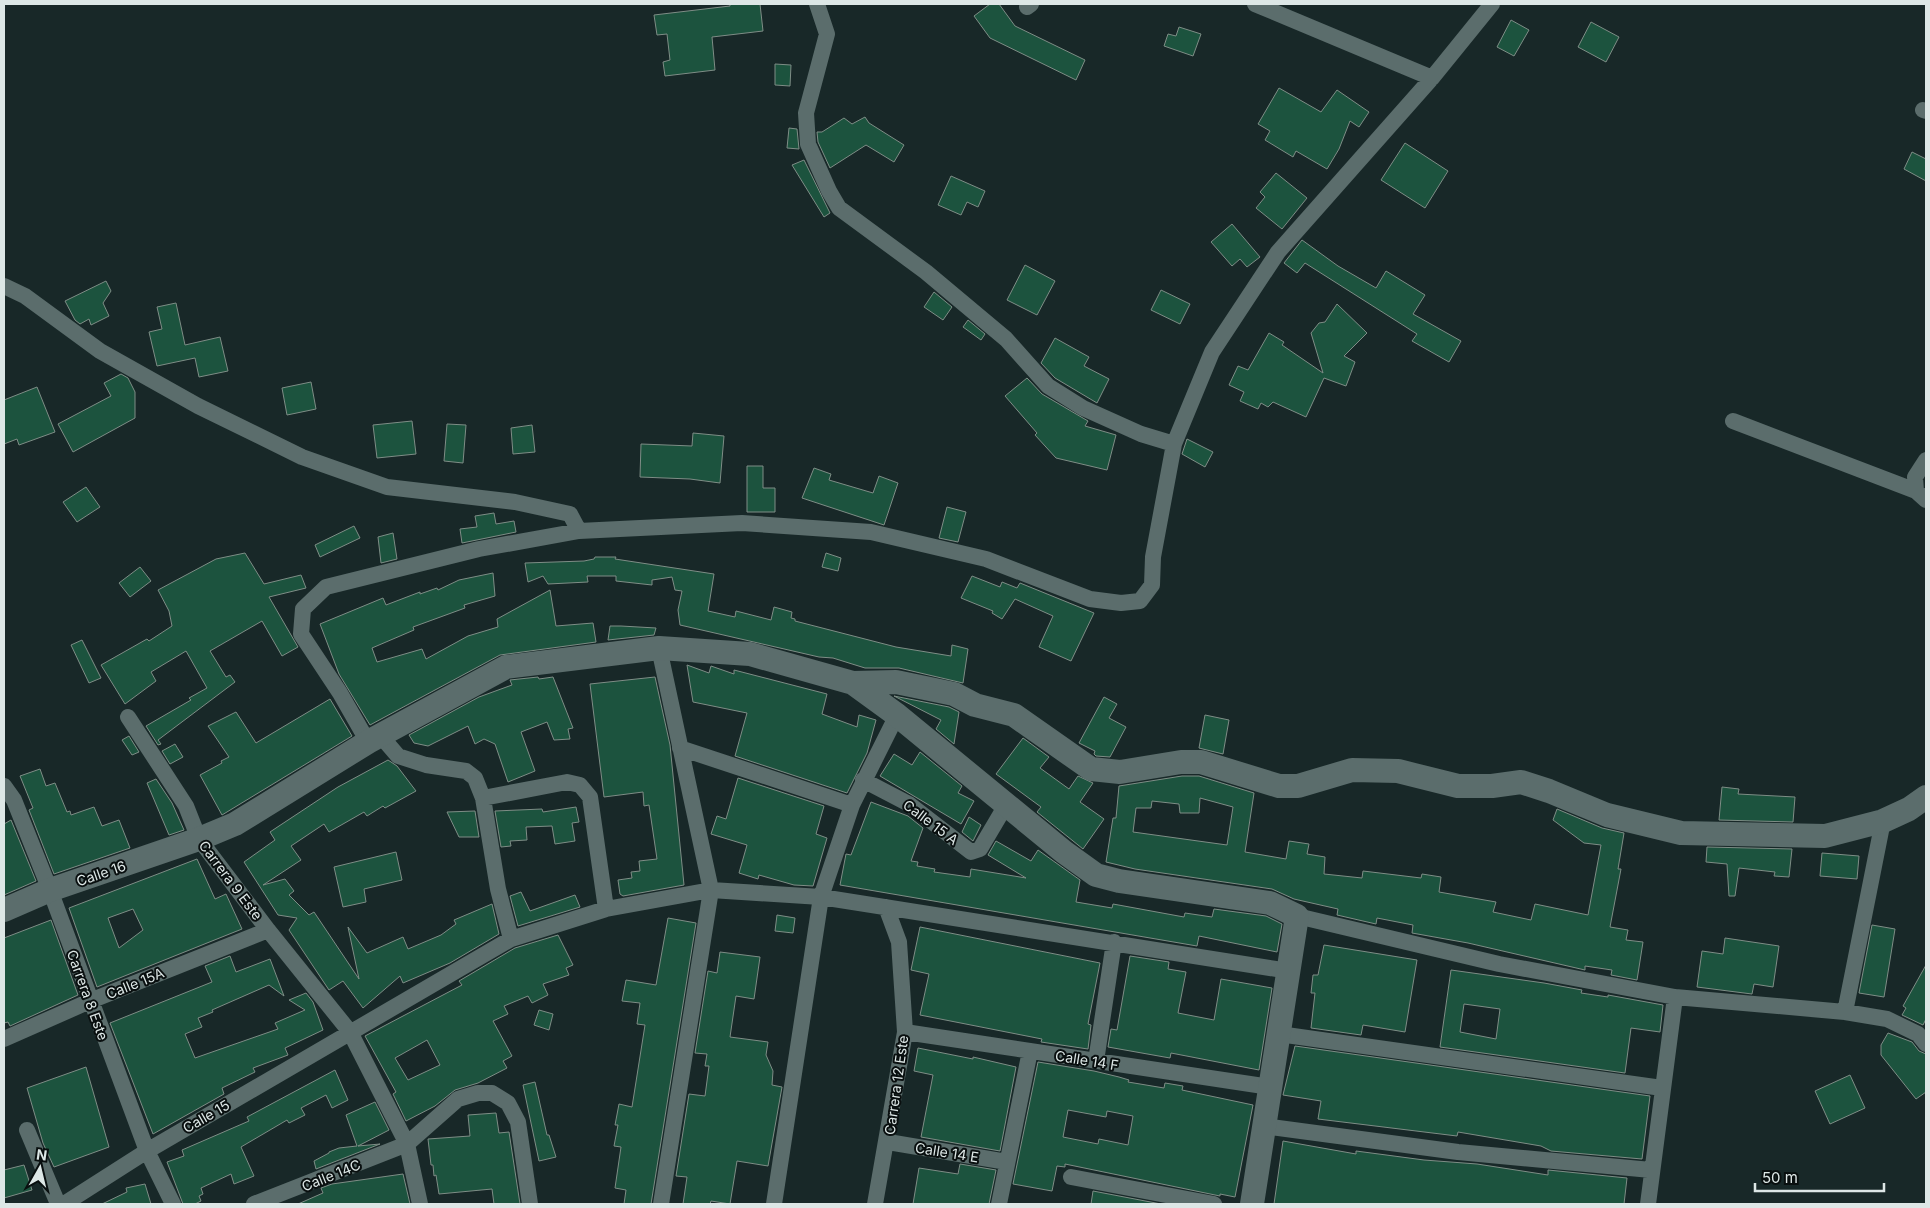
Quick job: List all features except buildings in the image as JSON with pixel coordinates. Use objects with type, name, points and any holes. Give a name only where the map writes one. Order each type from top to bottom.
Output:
[{"type":"main road","name":"Calle 16","points":[[4,910],[50,890],[199,839],[242,819],[374,738],[506,667],[660,648],[750,654],[853,683]]},
{"type":"main road","points":[[853,683],[896,682],[954,694],[975,705],[1014,715],[1091,769],[1120,772],[1181,762],[1201,762],[1278,786],[1298,786],[1352,770],[1398,772],[1458,786],[1492,786],[1521,782],[1549,791],[1607,815],[1681,833],[1825,836],[1883,821],[1909,809],[1926,797]]},
{"type":"main road","points":[[853,683],[896,715],[1064,852],[1096,875],[1119,881],[1270,903],[1298,916],[1252,1204]]},
{"type":"street","points":[[817,4],[827,34],[806,113],[808,144],[829,191],[839,208],[926,272],[1006,339],[1048,386],[1083,408],[1141,434],[1174,444]]},
{"type":"street","points":[[1256,4],[1432,78]]},
{"type":"street","points":[[511,939],[498,889],[482,798],[475,778],[466,771],[426,765],[398,756],[374,738],[340,693],[301,634],[303,609],[309,603],[326,587],[479,549],[579,531],[742,523],[871,532],[986,559],[1090,599],[1121,603],[1140,601],[1152,585],[1153,557],[1174,444],[1212,352],[1278,252],[1432,78],[1492,4]]},
{"type":"street","points":[[4,286],[25,296],[100,351],[198,406],[302,456],[387,487],[515,502],[570,514],[579,531]]},
{"type":"street","points":[[1733,421],[1921,496]]},
{"type":"street","points":[[1921,496],[1915,477],[1926,460]]},
{"type":"street","points":[[660,648],[711,890],[661,1204]]},
{"type":"street","points":[[774,1204],[820,897],[852,805],[896,715]]},
{"type":"street","name":"Carrera 9 Este","points":[[128,717],[186,806],[199,839],[268,930],[350,1032],[406,1144],[420,1204]]},
{"type":"street","points":[[680,748],[852,805]]},
{"type":"street","name":"Calle 15 A","points":[[863,780],[909,804],[971,852],[980,849],[1006,805]]},
{"type":"street","points":[[482,798],[567,782],[580,785],[590,797],[606,909]]},
{"type":"street","name":"Carrera 8 Este","points":[[4,786],[14,800],[50,890],[147,1151],[173,1204]]},
{"type":"street","points":[[1845,1012],[1883,821]]},
{"type":"street","name":"Calle 15","points":[[64,1204],[147,1151],[511,939],[606,909],[711,890],[820,897],[1289,971]]},
{"type":"street","name":"Carrera 12 Este","points":[[875,1204],[888,1142],[904,1032],[899,942],[886,908]]},
{"type":"street","points":[[1298,916],[1499,964],[1675,997],[1845,1012],[1887,1019],[1918,1034],[1926,1044]]},
{"type":"street","name":"Calle 15A","points":[[4,1039],[90,1001],[268,930]]},
{"type":"street","points":[[1096,1061],[1114,942]]},
{"type":"street","points":[[1648,1204],[1675,997]]},
{"type":"street","name":"Calle 14 F","points":[[904,1032],[1270,1087]]},
{"type":"street","points":[[1279,1034],[1662,1088]]},
{"type":"street","points":[[999,1204],[1030,1051]]},
{"type":"street","name":"Calle 14C","points":[[254,1204],[406,1144],[458,1098],[478,1093],[492,1093],[508,1103],[518,1122],[530,1204]]},
{"type":"street","points":[[1264,1126],[1458,1152],[1651,1170]]},
{"type":"street","points":[[27,1130],[58,1204]]},
{"type":"street","name":"Calle 14 E","points":[[888,1142],[1007,1162]]},
{"type":"street","points":[[1071,1177],[1214,1204]]}]
